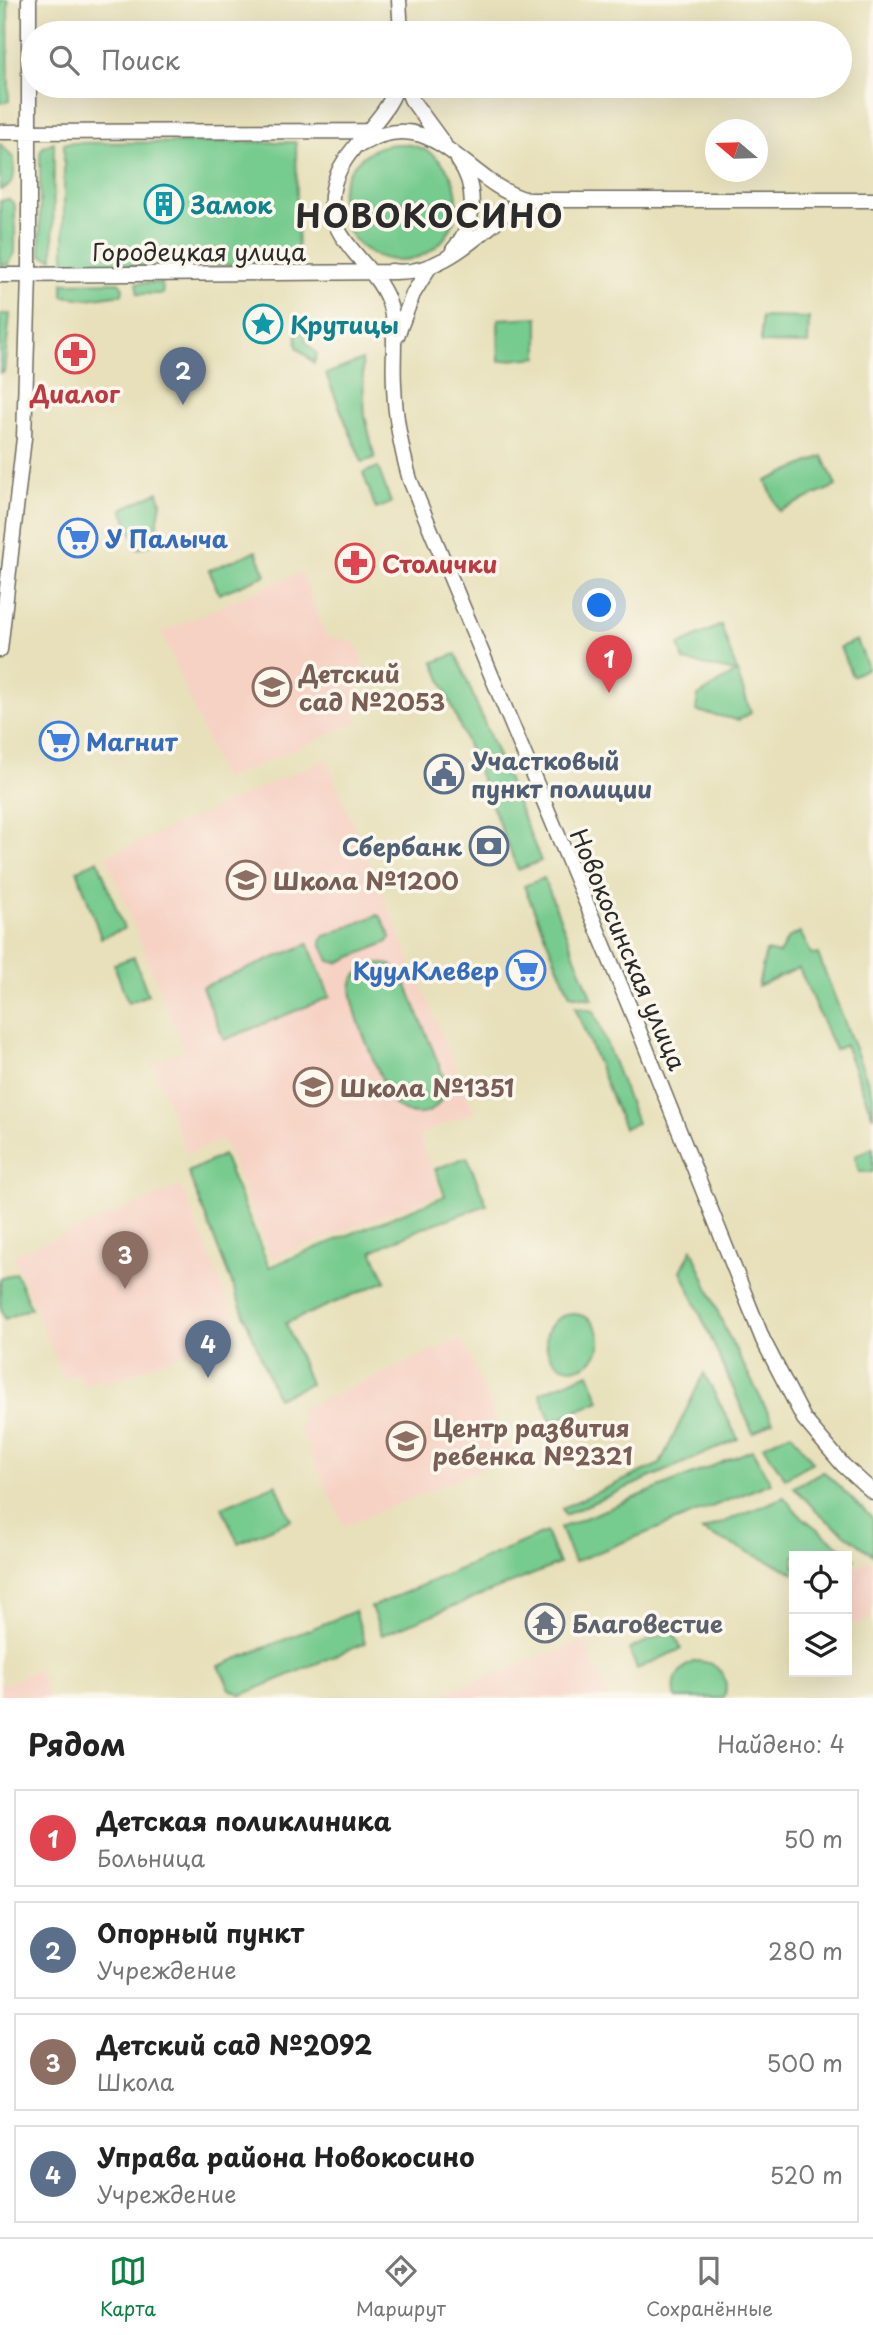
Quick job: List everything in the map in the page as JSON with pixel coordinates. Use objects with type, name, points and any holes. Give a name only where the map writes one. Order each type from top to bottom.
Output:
[{"type":"street","points":[[29,0],[29,21]]},
{"type":"street","points":[[399,0],[400,21]]},
{"type":"street","points":[[0,650],[23,452],[29,275],[30,98]]},
{"type":"street","points":[[390,98],[370,131],[336,176],[331,203],[337,229],[349,248],[375,267],[397,272],[421,270],[436,262],[475,239],[518,203],[528,200],[873,200]]},
{"type":"street","points":[[394,354],[407,308],[436,262],[466,232],[472,205],[469,181],[450,150],[410,98]]},
{"type":"street","points":[[0,132],[417,133],[450,150],[507,192],[528,200]]},
{"type":"street","points":[[351,153],[372,138],[393,132]]},
{"type":"street","name":"Новокосинская улица","points":[[349,248],[370,272],[388,302],[394,324],[395,409],[410,480],[657,1075],[742,1293],[794,1403],[837,1458],[873,1492]]},
{"type":"street","name":"Городецкая улица","points":[[0,275],[397,272]]},
{"type":"shaded area","name":"Детский сад №2053","points":[[301,572],[326,636],[356,643],[365,668],[353,705],[359,722],[223,780],[162,632]]},
{"type":"shaded area","name":"Школа №1351","points":[[326,759],[474,1112],[419,1135],[440,1194],[272,1259],[223,1140],[187,1154],[152,1063],[184,1050],[106,856]]},
{"type":"shaded area","points":[[181,1186],[240,1329],[105,1385],[102,1379],[83,1386],[78,1374],[64,1379],[13,1255]]},
{"type":"shaded area","name":"Центр развития ребенка №2321","points":[[462,1338],[512,1456],[344,1526],[298,1426],[304,1423],[299,1410]]},
{"type":"shaded area","points":[[868,1561],[873,1566],[873,1608],[869,1619],[852,1626],[852,1614],[852,1569]]},
{"type":"shaded area","points":[[584,1641],[608,1698],[429,1698]]},
{"type":"shaded area","points":[[39,1669],[49,1698],[0,1698],[0,1686]]},
{"type":"green space","points":[[0,0],[8,0],[9,101],[0,103]]},
{"type":"green space","points":[[54,142],[53,259],[43,256],[40,251],[40,153],[43,147]]},
{"type":"green space","points":[[296,142],[298,264],[64,267],[64,143]]},
{"type":"green space","points":[[0,144],[14,158],[14,169],[12,182],[0,190]]},
{"type":"green space","points":[[399,144],[421,148],[440,161],[453,180],[457,202],[453,224],[440,243],[421,256],[399,260],[377,256],[358,243],[345,224],[341,202],[345,180],[358,161],[377,148]]},
{"type":"green space","points":[[8,199],[15,205],[15,253],[8,265],[0,265],[0,201]]},
{"type":"green space","points":[[119,282],[123,288],[122,294],[87,299],[63,296],[63,283]]},
{"type":"green space","points":[[136,283],[162,283],[163,294],[138,294]]},
{"type":"green space","points":[[0,314],[10,314],[4,372],[0,373]]},
{"type":"green space","points":[[538,317],[538,357],[499,361],[498,319]]},
{"type":"green space","points":[[761,317],[809,318],[808,344],[761,343]]},
{"type":"green space","points":[[296,331],[304,333],[306,342],[317,354],[314,363],[297,347]]},
{"type":"green space","points":[[362,360],[365,416],[375,458],[362,462],[326,374]]},
{"type":"green space","points":[[823,456],[836,486],[779,511],[766,481]]},
{"type":"green space","points":[[378,467],[391,503],[376,509],[363,473]]},
{"type":"green space","points":[[158,492],[161,502],[154,543],[138,549],[122,509]]},
{"type":"green space","points":[[256,551],[266,575],[219,594],[209,570]]},
{"type":"green space","points":[[721,625],[751,713],[738,720],[696,711],[698,696],[736,672],[684,661],[679,645]]},
{"type":"green space","points":[[857,640],[868,668],[852,676],[840,647]]},
{"type":"green space","points":[[456,654],[541,861],[518,870],[434,662]]},
{"type":"green space","points":[[98,860],[124,929],[101,938],[77,870]]},
{"type":"green space","points":[[544,878],[592,999],[570,995],[524,886]]},
{"type":"green space","points":[[377,915],[381,917],[391,937],[388,942],[337,963],[329,961],[321,943],[323,937]]},
{"type":"green space","points":[[800,932],[812,955],[818,954],[873,1095],[873,1117],[845,1045],[835,1050],[799,968],[758,986],[766,951],[779,954],[788,938]]},
{"type":"green space","points":[[308,944],[330,997],[224,1040],[202,987]]},
{"type":"green space","points":[[134,957],[148,995],[128,1003],[114,964]]},
{"type":"green space","points":[[377,963],[391,965],[403,976],[445,1080],[440,1100],[428,1112],[412,1113],[393,1104],[354,1008],[354,979]]},
{"type":"green space","points":[[575,1007],[594,1011],[637,1123],[624,1128]]},
{"type":"green space","points":[[873,1148],[873,1172],[859,1172],[855,1155]]},
{"type":"green space","points":[[223,1155],[269,1267],[445,1196],[435,1169],[467,1157],[487,1205],[425,1227],[372,1251],[386,1281],[286,1323],[310,1384],[277,1398],[188,1172]]},
{"type":"green space","points":[[692,1249],[725,1329],[773,1422],[753,1433],[681,1271]]},
{"type":"green space","points":[[16,1273],[31,1308],[5,1319],[0,1307],[0,1279]]},
{"type":"green space","points":[[573,1314],[592,1322],[600,1341],[592,1360],[573,1368],[554,1360],[546,1341],[554,1322]]},
{"type":"green space","points":[[589,1373],[600,1401],[551,1422],[540,1393]]},
{"type":"green space","points":[[704,1373],[738,1439],[565,1515],[562,1508],[660,1464]]},
{"type":"green space","points":[[791,1433],[813,1462],[785,1478],[763,1446]]},
{"type":"green space","points":[[752,1450],[771,1483],[574,1562],[560,1528]]},
{"type":"green space","points":[[823,1471],[873,1519],[873,1555],[820,1515],[794,1487]]},
{"type":"green space","points":[[276,1484],[291,1520],[238,1543],[222,1507]]},
{"type":"green space","points":[[784,1497],[796,1512],[845,1551],[789,1551],[789,1571],[702,1531]]},
{"type":"green space","points":[[546,1532],[559,1564],[382,1635],[371,1607]]},
{"type":"green space","points":[[355,1611],[365,1643],[242,1695],[230,1689],[219,1666]]},
{"type":"green space","points":[[673,1630],[681,1649],[637,1669],[629,1649]]},
{"type":"green space","points":[[696,1661],[716,1667],[724,1677],[724,1698],[676,1698],[675,1685],[678,1675]]},
{"type":"place","name":"Замок","points":[[164,204]]},
{"type":"place","name":"Крутицы","points":[[263,324]]},
{"type":"place","name":"Диалог","points":[[75,354]]},
{"type":"place","name":"Опорный пункт","points":[[183,405]]},
{"type":"place","name":"У Палыча","points":[[78,538]]},
{"type":"place","name":"Столички","points":[[355,563]]},
{"type":"place","name":"Детский сад №2053","points":[[272,687]]},
{"type":"place","name":"Детская поликлиника","points":[[609,693]]},
{"type":"place","name":"Магнит","points":[[59,741]]},
{"type":"place","name":"Участковый пункт полиции","points":[[444,774]]},
{"type":"place","name":"Сбербанк","points":[[489,846]]},
{"type":"place","name":"Школа №1200","points":[[246,880]]},
{"type":"place","name":"КуулКлевер","points":[[526,970]]},
{"type":"place","name":"Школа №1351","points":[[313,1087]]},
{"type":"place","name":"Детский сад №2092","points":[[125,1289]]},
{"type":"place","name":"Управа района Новокосино","points":[[208,1378]]},
{"type":"place","name":"Центр развития ребенка №2321","points":[[406,1441]]},
{"type":"place","name":"Благовестие","points":[[545,1623]]},
{"type":"district","name":"НОВОКОСИНО","points":[[430,215]]}]
